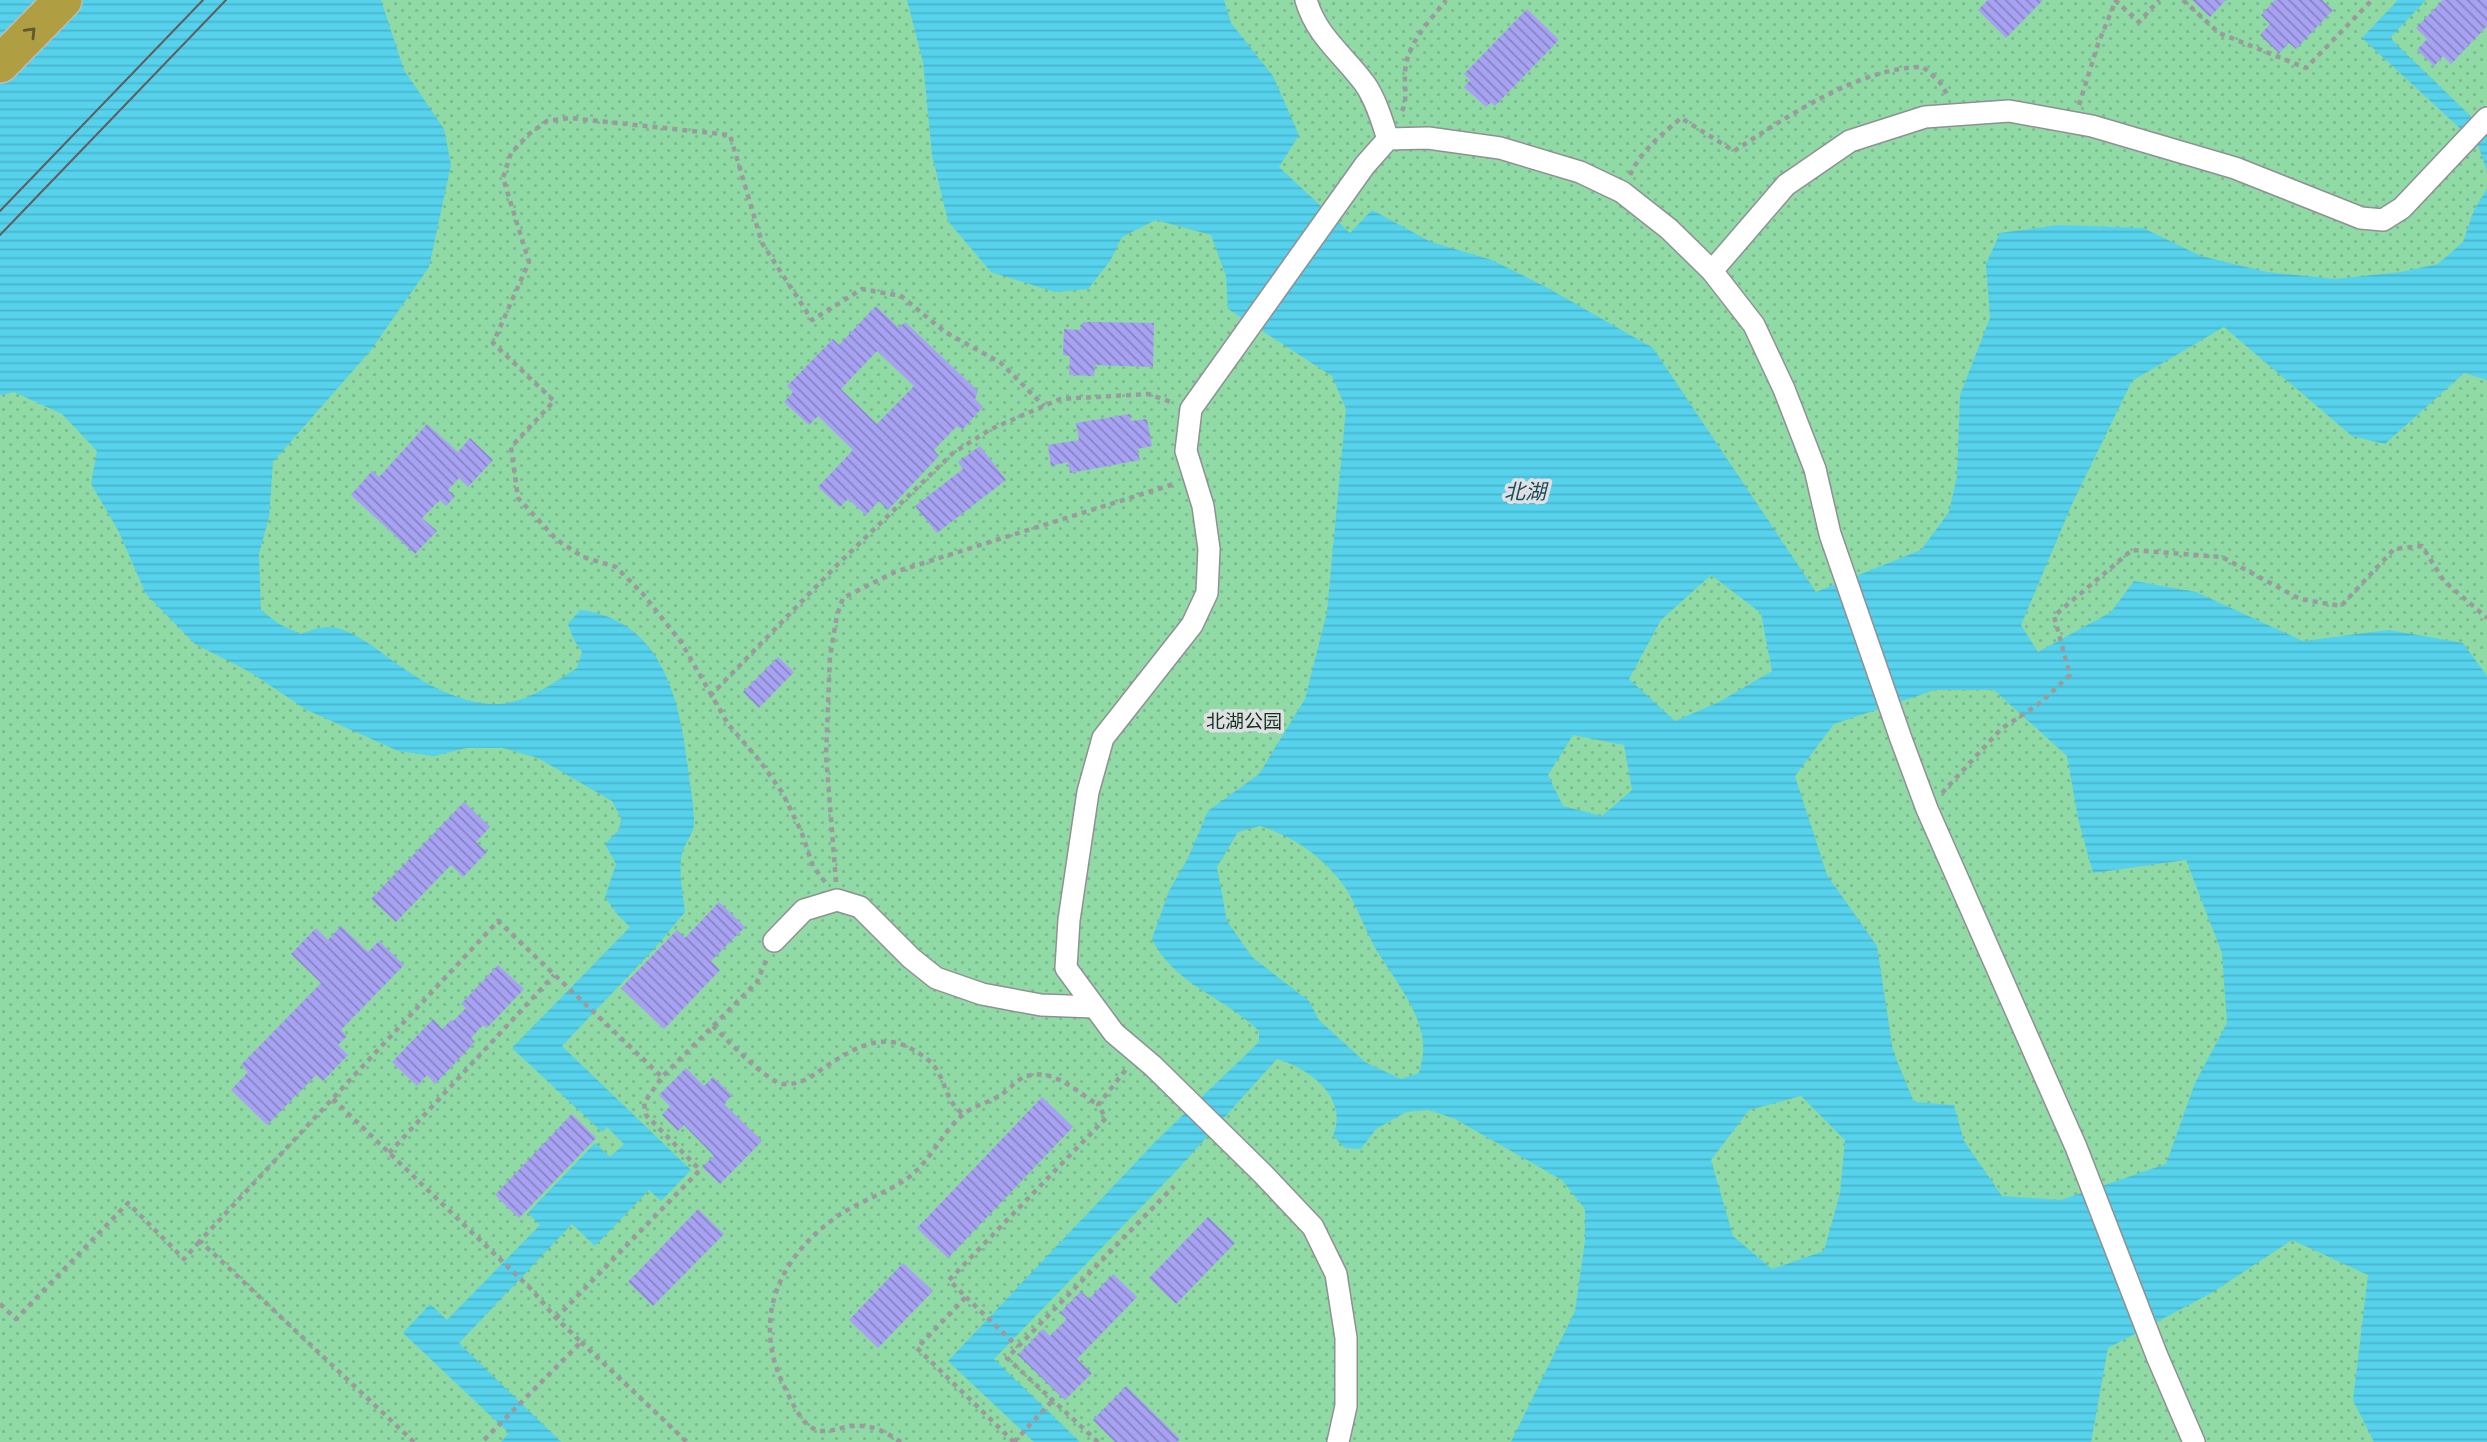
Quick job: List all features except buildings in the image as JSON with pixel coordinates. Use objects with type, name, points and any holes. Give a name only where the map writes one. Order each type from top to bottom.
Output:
[{"type":"highway","points":[[0,64],[63,0]]},
{"type":"street","points":[[1306,0],[1312,20],[1366,85],[1388,139]]},
{"type":"street","points":[[1712,271],[1786,185],[1850,141],[1926,117],[2009,111],[2074,123],[2163,145],[2235,168],[2361,218],[2383,220],[2402,208],[2487,118]]},
{"type":"street","points":[[1338,1442],[1346,1406],[1346,1338],[1336,1274],[1313,1227],[1264,1174],[1139,1054],[1114,1034],[1066,968],[1069,920],[1088,792],[1103,738],[1192,625],[1207,593],[1209,549],[1203,506],[1186,451],[1191,409],[1365,165],[1388,139],[1428,138],[1500,148],[1580,172],[1622,192],[1669,229],[1712,271],[1754,325],[1784,389],[1815,469],[1830,534],[1927,809],[2077,1147],[2157,1356],[2194,1442]]},
{"type":"street","points":[[774,941],[804,910],[837,900],[860,907],[911,958],[936,978],[982,994],[1041,1005],[1094,1007]]},
{"type":"path","points":[[1388,139],[1406,102],[1405,71],[1410,46],[1446,0]]},
{"type":"path","points":[[2074,123],[2098,44],[2115,0],[2139,22],[2159,0]]},
{"type":"path","points":[[2183,0],[2219,33],[2306,68],[2372,0]]},
{"type":"path","points":[[1622,192],[1634,166],[1681,118],[1734,151],[1812,102],[1902,67],[1923,67],[1939,80],[1959,115]]},
{"type":"path","points":[[837,900],[814,866],[782,792],[759,760],[727,724],[681,642],[643,594],[616,567],[583,557],[557,540],[518,498],[511,447],[554,401],[493,343],[529,262],[503,177],[511,153],[529,134],[547,121],[570,118],[730,135],[762,243],[812,320],[862,289],[901,296],[945,332],[1001,363],[1044,406]]},
{"type":"path","points":[[710,696],[838,564],[953,453],[991,429],[1060,399],[1148,394],[1191,409]]},
{"type":"path","points":[[837,900],[826,755],[830,656],[837,615],[843,598],[895,572],[1194,478]]},
{"type":"path","points":[[1927,809],[2001,729],[2040,704],[2070,675],[2054,616],[2132,550],[2222,556],[2300,599],[2341,606],[2394,549],[2422,545],[2444,581],[2487,618]]},
{"type":"path","points":[[0,1304],[16,1319],[128,1203],[184,1259],[498,922],[662,1077]]},
{"type":"path","points":[[556,1318],[701,1170],[646,1115],[644,1102],[662,1077],[757,982],[774,941]]},
{"type":"path","points":[[389,1153],[554,975]]},
{"type":"path","points":[[713,1026],[761,1072],[781,1084],[805,1081],[863,1045],[886,1041],[913,1049],[931,1062],[941,1074],[952,1102],[962,1114]]},
{"type":"path","points":[[1098,1105],[1139,1054]]},
{"type":"path","points":[[901,1442],[882,1430],[859,1425],[836,1432],[820,1432],[805,1422],[792,1403],[778,1372],[770,1339],[771,1308],[778,1284],[787,1265],[807,1240],[854,1205],[909,1177],[962,1114],[1001,1095],[1026,1076],[1045,1074],[1098,1105],[1106,1118],[949,1280],[1018,1346]]},
{"type":"path","points":[[333,1099],[531,1289],[556,1318],[687,1442]]},
{"type":"path","points":[[1098,1442],[1007,1358],[1174,1186]]},
{"type":"path","points":[[200,1241],[414,1442]]},
{"type":"path","points":[[966,1297],[917,1348],[1014,1442],[1053,1400]]},
{"type":"path","points":[[483,1440],[581,1342]]},
{"type":"green space","name":"北湖公园","points":[[0,0],[2487,0],[2487,1442],[0,1442]]},
{"type":"water","points":[[0,0],[381,0],[404,70],[444,129],[451,165],[429,267],[371,350],[273,462],[269,517],[259,554],[261,610],[279,624],[301,634],[328,627],[353,634],[443,691],[469,700],[495,704],[528,697],[577,668],[582,652],[568,624],[580,610],[608,617],[630,629],[648,646],[662,667],[672,691],[684,742],[694,816],[693,831],[683,849],[681,860],[685,912],[654,949],[562,1046],[691,1170],[661,1201],[649,1190],[595,1246],[572,1224],[459,1343],[561,1442],[501,1442],[509,1433],[403,1333],[430,1304],[447,1320],[540,1225],[528,1213],[595,1143],[610,1157],[624,1144],[607,1127],[602,1132],[512,1048],[630,927],[605,897],[616,864],[605,844],[619,830],[621,818],[612,801],[538,758],[503,748],[467,748],[434,756],[398,751],[307,710],[250,672],[195,644],[146,594],[118,530],[91,484],[97,451],[62,414],[14,392],[0,395]]},
{"type":"water","name":"北湖","points":[[907,0],[1224,0],[1231,23],[1273,76],[1299,135],[1279,167],[1350,233],[1372,210],[1431,242],[1492,260],[1546,287],[1653,348],[1816,592],[1921,550],[1949,512],[1957,476],[1960,395],[1990,318],[1986,264],[2000,233],[2059,225],[2143,228],[2201,256],[2267,272],[2335,279],[2401,272],[2438,264],[2463,242],[2474,210],[2487,189],[2487,380],[2464,373],[2385,444],[2352,436],[2224,327],[2132,381],[2072,504],[2021,625],[2038,652],[2111,612],[2134,581],[2196,592],[2303,641],[2389,630],[2463,643],[2487,676],[2487,1442],[2374,1442],[2353,1400],[2368,1275],[2292,1240],[2213,1292],[2108,1348],[2091,1442],[1511,1442],[1575,1311],[1585,1241],[1585,1209],[1562,1180],[1455,1119],[1429,1110],[1406,1112],[1376,1129],[1361,1149],[1345,1148],[1333,1136],[1337,1122],[1331,1097],[1313,1077],[1277,1059],[1178,1169],[994,1359],[1080,1442],[1034,1442],[948,1361],[1157,1140],[1259,1042],[1259,1031],[1173,968],[1152,939],[1169,891],[1188,858],[1208,811],[1259,774],[1305,699],[1327,612],[1346,409],[1332,376],[1228,309],[1226,276],[1211,235],[1156,220],[1122,237],[1110,261],[1088,289],[1055,292],[991,272],[948,221],[932,155],[923,62]],"holes":[[[1711,575],[1761,613],[1772,671],[1719,702],[1675,721],[1629,679],[1661,620]],[[1935,690],[1994,690],[2067,756],[2078,818],[2093,873],[2186,860],[2222,953],[2227,1023],[2195,1083],[2166,1164],[2061,1200],[2002,1196],[1964,1141],[1954,1105],[1914,1102],[1893,1051],[1877,946],[1827,875],[1795,776],[1834,724]],[[1573,735],[1624,745],[1632,790],[1602,816],[1563,806],[1548,775]],[[1260,826],[1303,846],[1330,869],[1349,894],[1374,946],[1413,1008],[1423,1042],[1419,1073],[1401,1079],[1365,1062],[1319,1020],[1309,1001],[1252,957],[1227,921],[1217,867],[1238,832]],[[1801,1096],[1845,1140],[1840,1193],[1824,1251],[1772,1269],[1733,1236],[1711,1160],[1749,1110]]]},
{"type":"water","points":[[2398,0],[2426,0],[2390,38],[2487,132],[2487,171],[2478,145],[2362,38]]},
{"type":"tram line","points":[[0,211],[203,0]]},
{"type":"tram line","points":[[0,235],[226,0]]}]
